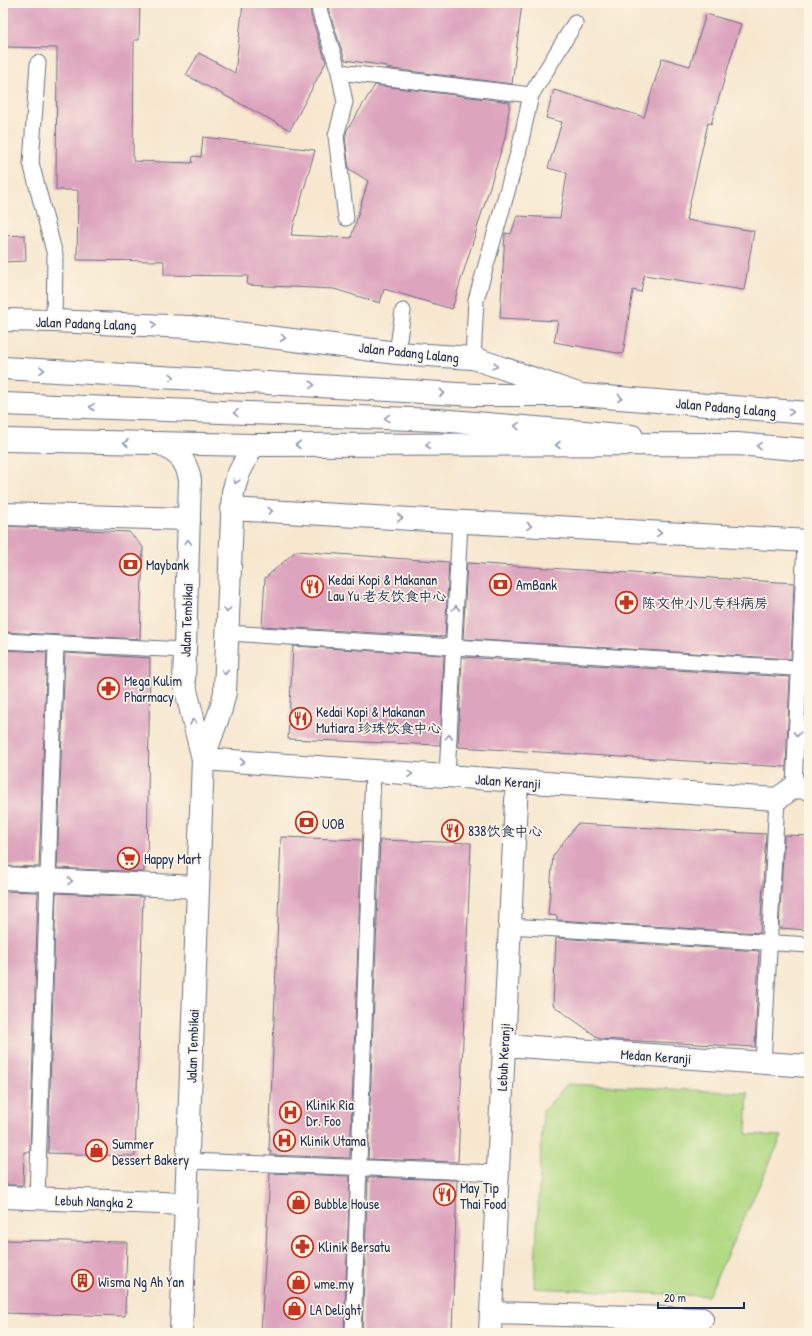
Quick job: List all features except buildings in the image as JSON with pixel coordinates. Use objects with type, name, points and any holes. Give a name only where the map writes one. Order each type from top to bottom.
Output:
[{"type":"street","name":"Jalan Padang Lalang","points":[[3,320],[189,327],[397,353],[473,358],[581,395],[809,413]]},
{"type":"street","points":[[3,368],[475,395],[581,395]]},
{"type":"street","points":[[3,404],[438,420],[809,450]]},
{"type":"street","points":[[3,440],[253,445],[737,444]]},
{"type":"street","name":"Jalan Tembikai","points":[[160,444],[177,454],[187,465],[190,480],[184,682],[203,759],[181,1333]]},
{"type":"street","name":"Jalan Tembikai","points":[[203,759],[221,709],[225,692],[231,509],[233,492],[238,475],[253,445]]},
{"type":"street","points":[[231,509],[807,541]]},
{"type":"street","points":[[3,514],[189,519]]},
{"type":"street","name":"Jalan Keranji","points":[[203,759],[517,781],[793,792]]},
{"type":"street","name":"Lebuh Keranji","points":[[490,1323],[517,781]]},
{"type":"street","points":[[3,878],[198,887]]},
{"type":"street","name":"Medan Keranji","points":[[504,1044],[809,1066]]},
{"type":"street","name":"Lebuh Nangka 2","points":[[3,1197],[186,1204]]},
{"type":"street","points":[[490,1323],[702,1319]]},
{"type":"lane","points":[[319,3],[320,13],[339,72],[345,102],[336,136],[346,218]]},
{"type":"lane","points":[[473,358],[476,300],[519,150],[531,95],[575,23]]},
{"type":"lane","points":[[38,63],[31,163],[55,255],[54,321]]},
{"type":"lane","points":[[339,72],[531,95]]},
{"type":"lane","points":[[397,353],[403,311]]},
{"type":"lane","points":[[447,776],[460,522]]},
{"type":"lane","points":[[763,1063],[769,943],[793,792],[804,668],[807,541]]},
{"type":"lane","points":[[227,633],[804,668]]},
{"type":"lane","points":[[3,641],[185,650]]},
{"type":"lane","points":[[37,1198],[56,644]]},
{"type":"lane","points":[[353,1333],[373,771]]},
{"type":"lane","points":[[510,926],[809,946]]},
{"type":"lane","points":[[188,1161],[498,1173]]},
{"type":"green space","points":[[568,1084],[748,1093],[746,1134],[782,1136],[708,1296],[534,1288],[543,1111]]},
{"type":"place","name":"Maybank","points":[[130,564]]},
{"type":"place","name":"AmBank","points":[[501,584]]},
{"type":"place","name":"Kedai Kopi & Makanan Lau Yu 老友饮食中心","points":[[312,587]]},
{"type":"place","name":"陈文仲小儿专科病房","points":[[627,602]]},
{"type":"place","name":"Mega Kulim Pharmacy","points":[[109,688]]},
{"type":"place","name":"Kedai Kopi & Makanan Mutiara 珍珠饮食中心","points":[[300,719]]},
{"type":"place","name":"UOB","points":[[306,823]]},
{"type":"place","name":"838饮食中心","points":[[453,830]]},
{"type":"place","name":"Happy Mart","points":[[129,858]]},
{"type":"place","name":"Klinik Ria Dr. Foo","points":[[290,1112]]},
{"type":"place","name":"Klinik Utama","points":[[285,1140]]},
{"type":"place","name":"Summer Dessert Bakery","points":[[97,1151]]},
{"type":"place","name":"May Tip Thai Food","points":[[444,1195]]},
{"type":"place","name":"Bubble House","points":[[299,1203]]},
{"type":"place","name":"Klinik Bersatu","points":[[302,1246]]},
{"type":"place","name":"Wisma Ng Ah Yan","points":[[83,1281]]},
{"type":"place","name":"wme.my","points":[[299,1283]]},
{"type":"place","name":"LA Delight","points":[[295,1309]]}]
